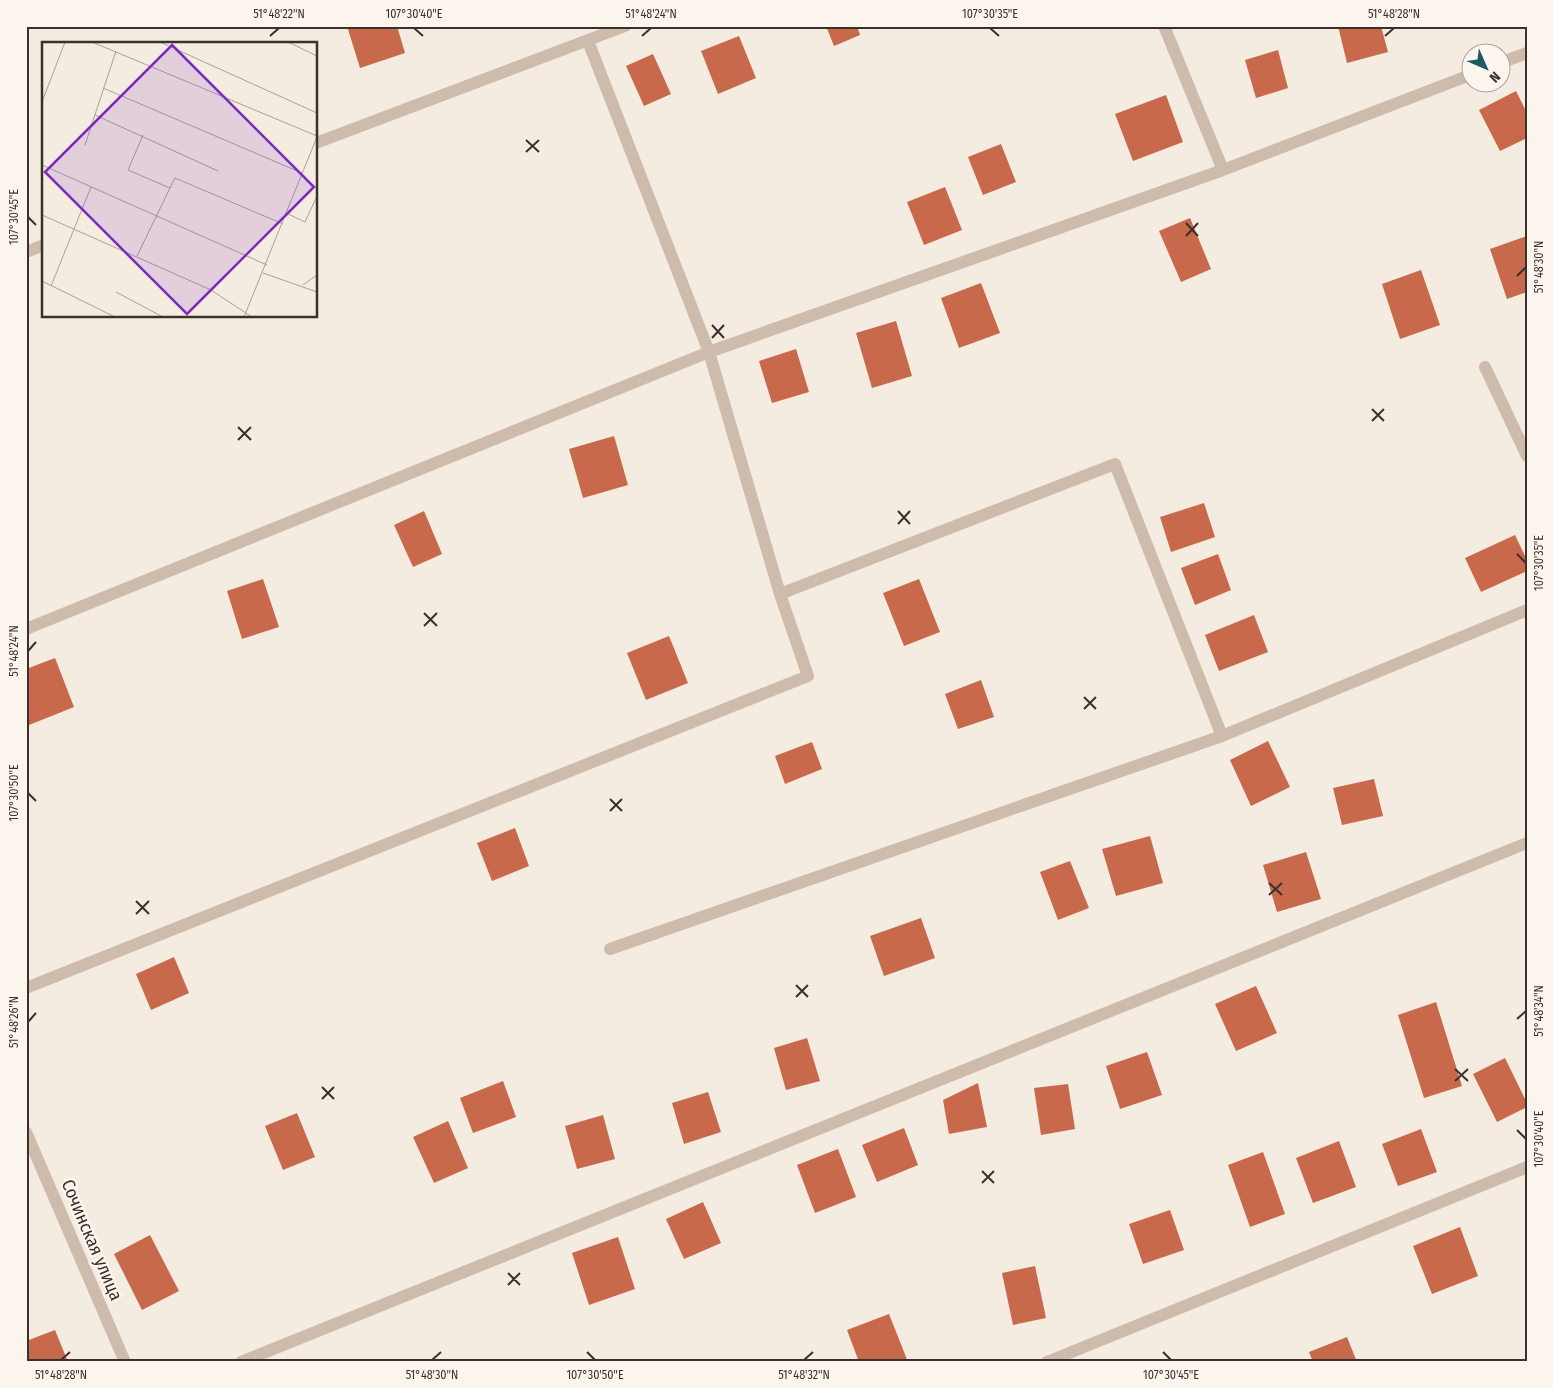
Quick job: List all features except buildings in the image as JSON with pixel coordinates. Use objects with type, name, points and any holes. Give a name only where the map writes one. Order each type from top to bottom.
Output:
[{"type":"street","points":[[318,142],[625,26]]},
{"type":"street","points":[[1164,26],[1223,170]]},
{"type":"street","points":[[26,988],[808,676],[780,594],[708,352],[588,41]]},
{"type":"street","points":[[1510,59],[1527,53]]},
{"type":"street","points":[[26,628],[708,352],[1223,170],[1460,79]]},
{"type":"street","points":[[26,252],[42,246]]},
{"type":"street","points":[[1485,367],[1527,456]]},
{"type":"street","points":[[780,594],[1115,464],[1222,736]]},
{"type":"street","points":[[610,949],[1222,736],[1527,610]]},
{"type":"street","points":[[241,1362],[1527,843]]},
{"type":"street","name":"Сочинская улица","points":[[26,1132],[125,1362]]},
{"type":"street","points":[[1047,1362],[1527,1167]]}]
